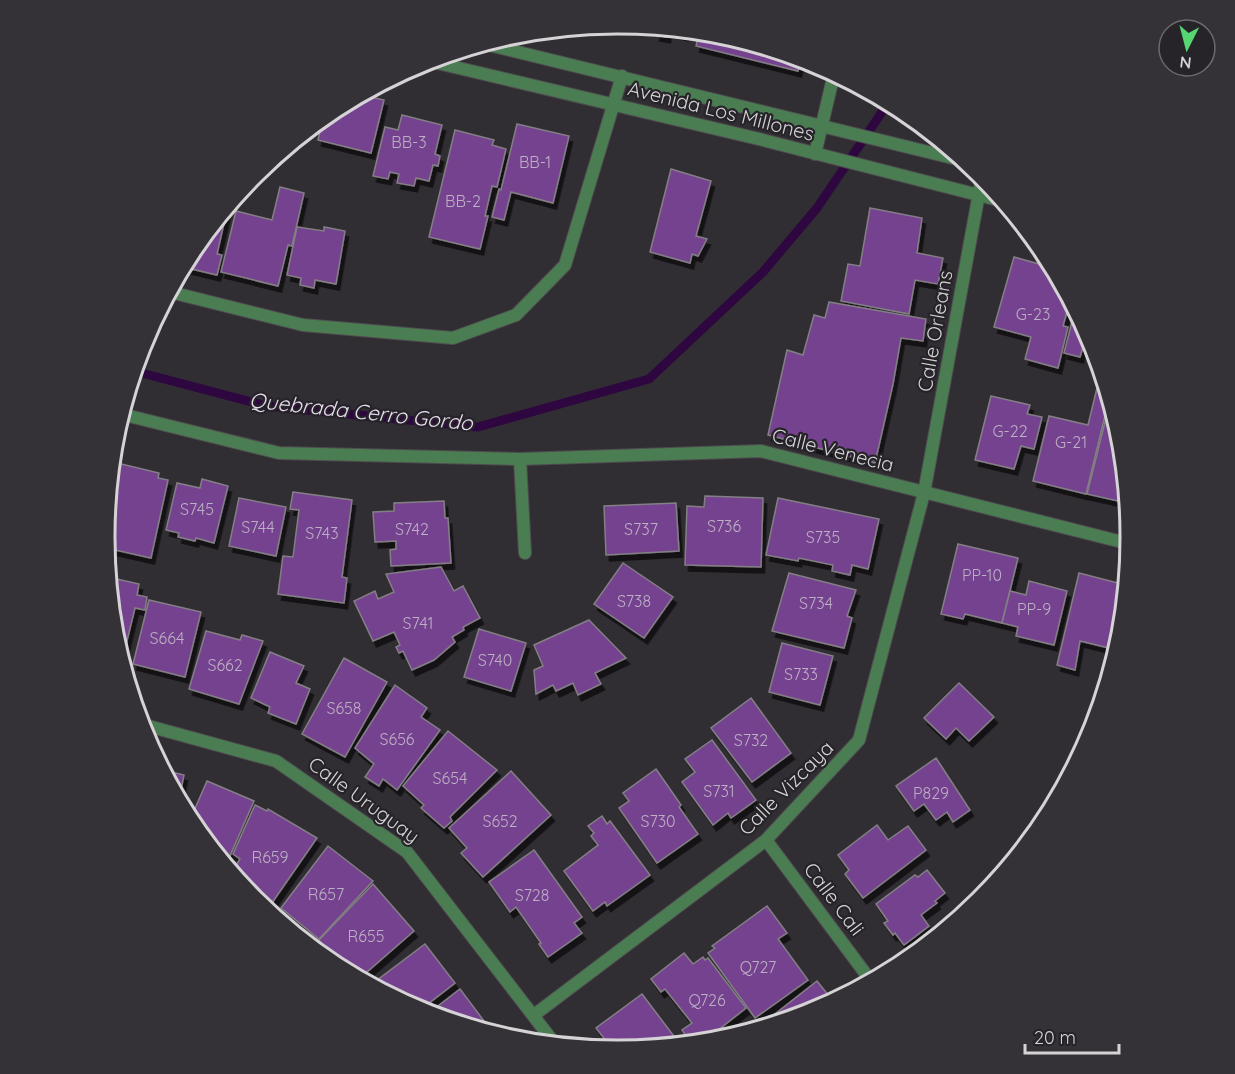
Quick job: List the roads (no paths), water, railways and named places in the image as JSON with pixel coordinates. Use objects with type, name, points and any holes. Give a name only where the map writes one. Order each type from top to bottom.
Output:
[{"type":"street","name":"Avenida Los Millones","points":[[503,48],[945,156]]},
{"type":"street","name":"Avenida Los Millones","points":[[446,65],[614,104],[987,197]]},
{"type":"street","points":[[178,294],[303,325],[453,338],[516,315],[565,265],[622,76]]},
{"type":"street","points":[[815,154],[832,82]]},
{"type":"street","name":"Calle Orleans","points":[[924,493],[981,190]]},
{"type":"street","name":"Calle Venecia","points":[[130,416],[279,453],[520,459],[761,451],[1120,541]]},
{"type":"street","points":[[520,459],[525,553]]},
{"type":"street","name":"Calle Vizcaya","points":[[534,1015],[766,840],[859,740],[924,493]]},
{"type":"street","name":"Calle Uruguay","points":[[152,727],[276,761],[407,852],[548,1034]]},
{"type":"street","name":"Calle Cali","points":[[766,840],[866,974]]},
{"type":"waterway","name":"Quebrada Cerro Gordo","points":[[143,373],[267,406],[478,427],[649,379],[763,272],[817,208],[883,110]]}]
